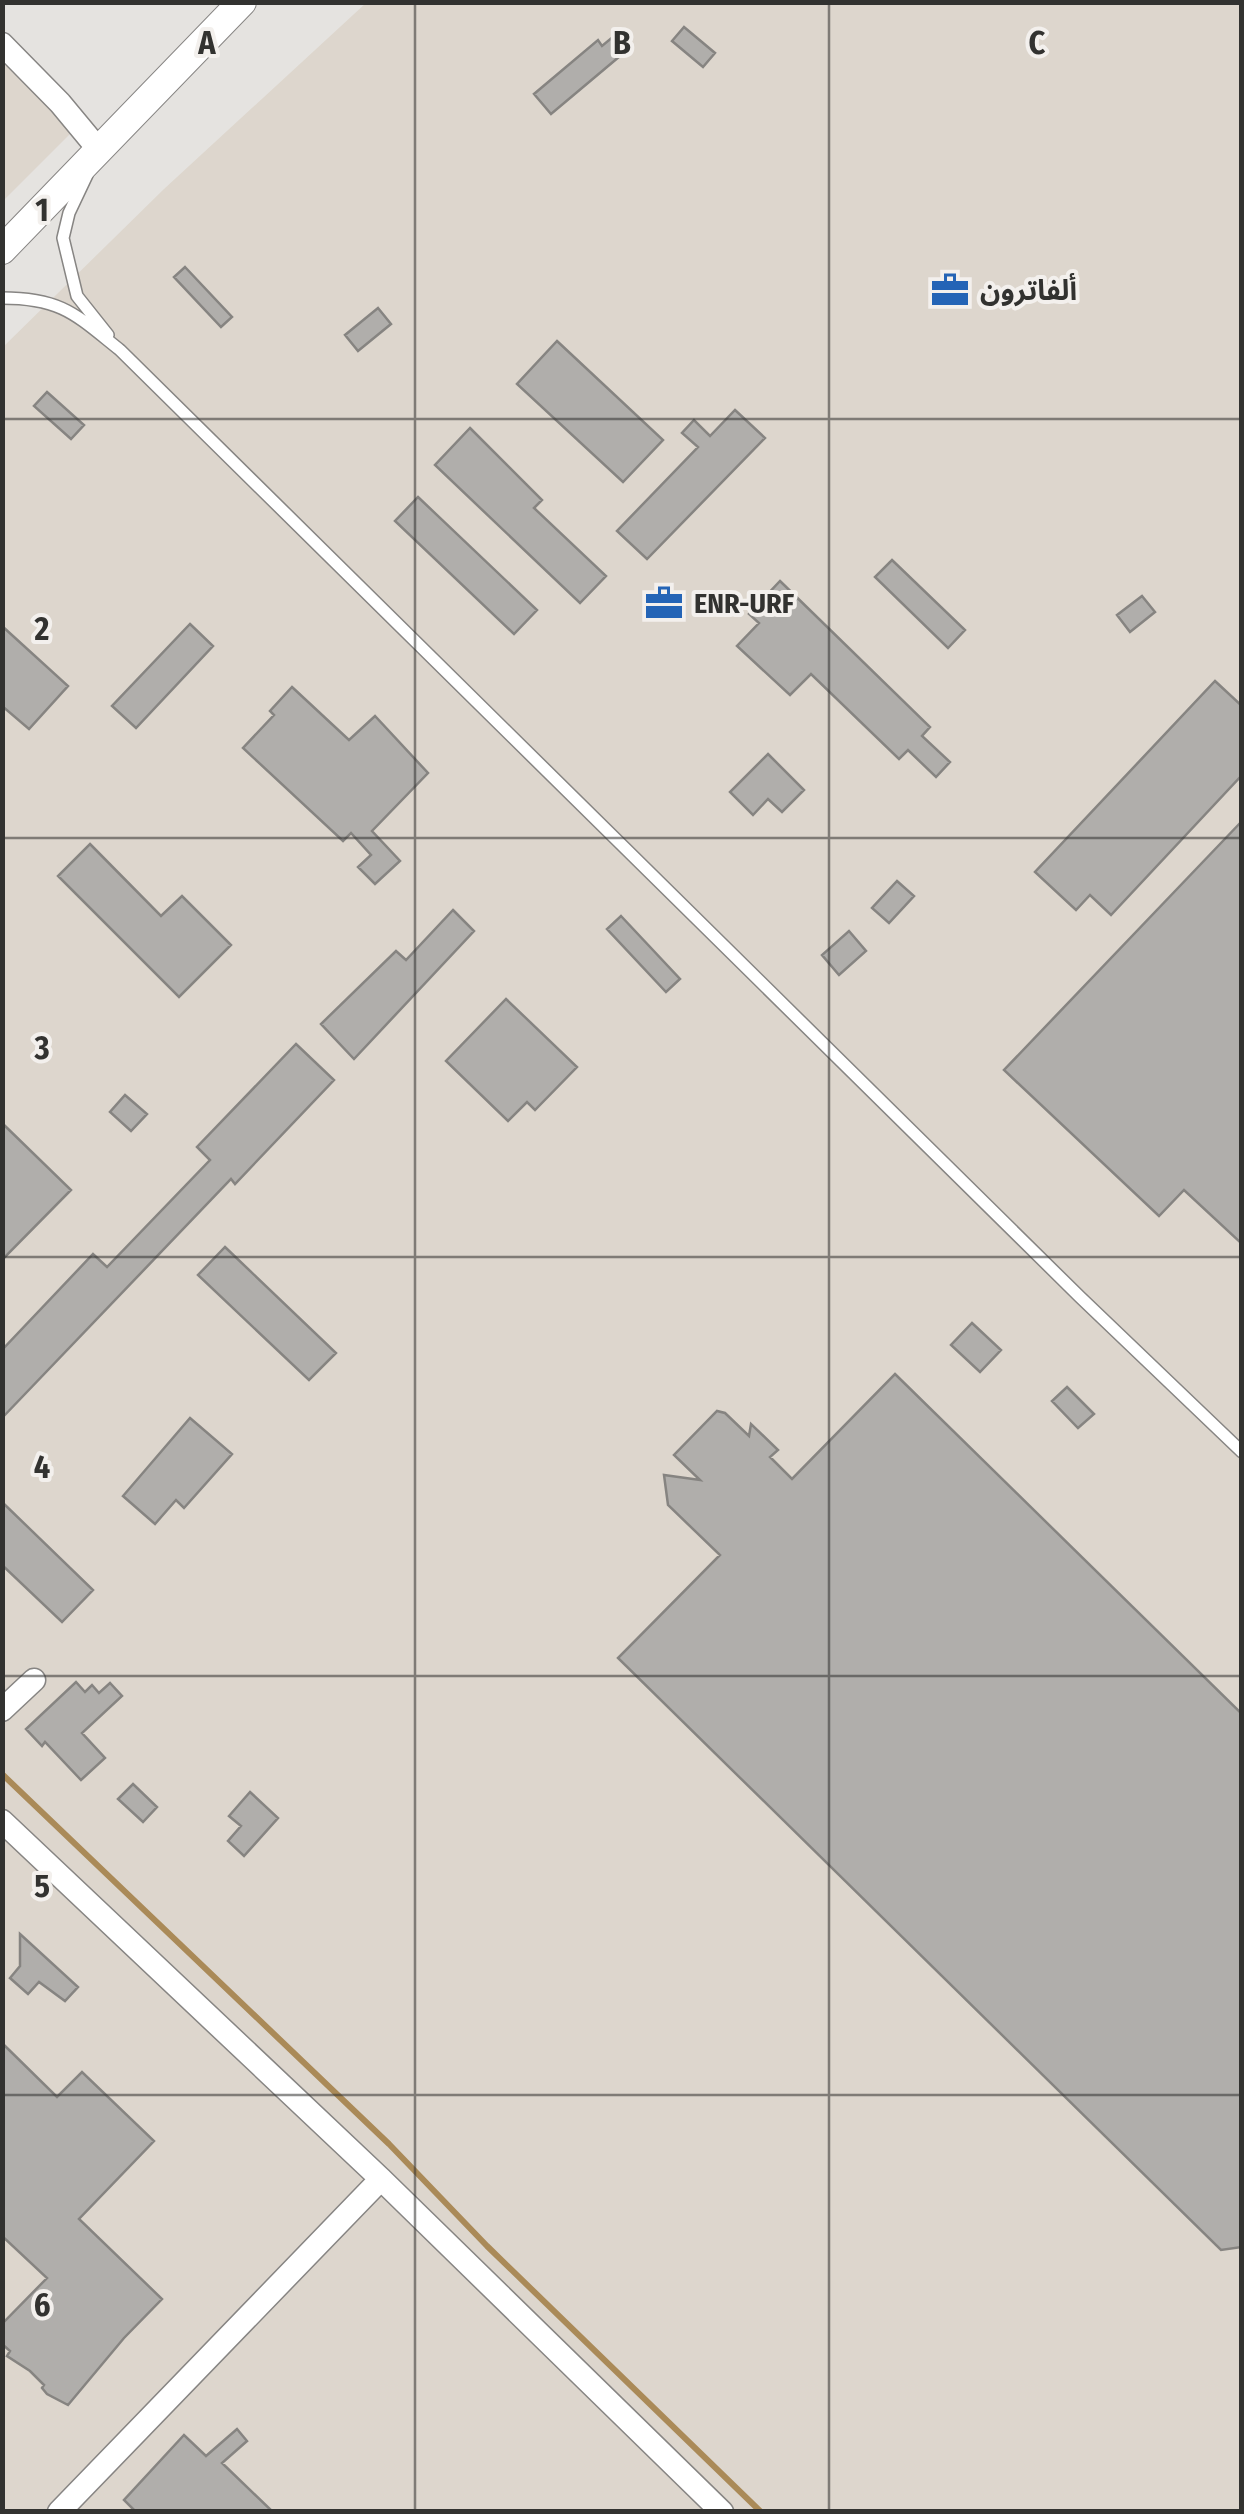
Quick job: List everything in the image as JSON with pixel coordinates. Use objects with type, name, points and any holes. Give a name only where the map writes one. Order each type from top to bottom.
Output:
[{"type":"street","points":[[2,250],[242,2]]},
{"type":"street","points":[[2,44],[99,150]]},
{"type":"street","points":[[2,1710],[34,1680]]},
{"type":"street","points":[[2,1821],[381,2180],[722,2512]]},
{"type":"street","points":[[59,2512],[381,2180]]},
{"type":"lane","points":[[99,150],[69,213],[64,238],[78,296],[120,350]]},
{"type":"lane","points":[[2,298],[36,298],[69,310],[120,350],[1242,1452]]},
{"type":"shaded area","points":[[366,3],[1241,3],[1241,2511],[3,2512],[3,347],[164,189]]},
{"type":"shaded area","points":[[2,60],[76,128],[3,201],[2,201]]},
{"type":"building","points":[[684,27],[715,53],[703,67],[672,41]]},
{"type":"building","points":[[614,36],[626,51],[551,114],[534,94],[598,40],[602,46]]},
{"type":"building","points":[[185,267],[232,317],[221,327],[174,277]]},
{"type":"building","points":[[378,308],[391,324],[358,351],[345,335]]},
{"type":"building","points":[[557,341],[663,440],[623,482],[517,384]]},
{"type":"building","points":[[47,392],[84,425],[71,439],[34,406]]},
{"type":"building","points":[[735,410],[765,438],[647,559],[617,531],[698,447],[682,433],[694,420],[710,436]]},
{"type":"building","points":[[470,428],[542,500],[534,508],[606,576],[580,603],[435,465]]},
{"type":"building","points":[[418,497],[537,610],[514,634],[395,521]]},
{"type":"building","points":[[892,560],[965,630],[948,648],[875,577]]},
{"type":"building","points":[[780,581],[930,727],[922,736],[950,762],[936,777],[908,750],[899,759],[811,674],[790,695],[737,646],[759,623],[749,614]]},
{"type":"building","points":[[1142,596],[1155,612],[1130,632],[1117,615]]},
{"type":"building","points":[[190,624],[213,646],[136,728],[112,706]]},
{"type":"building","points":[[2,626],[68,686],[29,729],[2,706]]},
{"type":"building","points":[[1215,681],[1242,706],[1242,775],[1111,915],[1090,895],[1076,910],[1035,872]]},
{"type":"building","points":[[292,687],[349,740],[375,716],[428,773],[372,831],[400,861],[375,884],[358,867],[371,855],[351,833],[343,841],[243,748],[274,715],[270,711]]},
{"type":"building","points":[[768,754],[804,790],[782,812],[768,799],[753,815],[730,792]]},
{"type":"building","points":[[1242,821],[1242,1244],[1184,1190],[1159,1216],[1004,1070]]},
{"type":"building","points":[[90,844],[161,916],[182,896],[231,945],[179,997],[58,876]]},
{"type":"building","points":[[897,881],[914,896],[889,923],[872,908]]},
{"type":"building","points":[[453,910],[474,931],[354,1059],[321,1024],[396,951],[406,960]]},
{"type":"building","points":[[621,916],[680,979],[666,992],[607,929]]},
{"type":"building","points":[[849,931],[866,951],[839,975],[822,955]]},
{"type":"building","points":[[506,999],[577,1067],[535,1110],[527,1102],[508,1121],[446,1061]]},
{"type":"building","points":[[296,1044],[334,1080],[235,1184],[231,1179],[2,1418],[2,1350],[93,1254],[107,1267],[210,1160],[197,1147]]},
{"type":"building","points":[[125,1095],[147,1114],[131,1131],[110,1112]]},
{"type":"building","points":[[2,1123],[71,1190],[2,1260]]},
{"type":"building","points":[[225,1247],[336,1353],[309,1380],[198,1275]]},
{"type":"building","points":[[972,1323],[1001,1350],[980,1372],[951,1345]]},
{"type":"building","points":[[895,1374],[1242,1714],[1242,2247],[1221,2250],[618,1658],[720,1555],[668,1505],[664,1475],[700,1480],[674,1455],[717,1411],[725,1413],[749,1436],[751,1424],[778,1450],[770,1457],[792,1479]]},
{"type":"building","points":[[1067,1387],[1094,1414],[1078,1428],[1052,1401]]},
{"type":"building","points":[[190,1418],[232,1454],[184,1508],[176,1500],[155,1524],[123,1496]]},
{"type":"building","points":[[2,1502],[93,1590],[62,1622],[2,1565]]},
{"type":"building","points":[[76,1682],[85,1692],[92,1685],[99,1693],[110,1683],[122,1696],[82,1733],[105,1758],[81,1780],[45,1742],[42,1746],[26,1729]]},
{"type":"building","points":[[133,1784],[157,1807],[143,1822],[118,1799]]},
{"type":"building","points":[[250,1792],[278,1818],[244,1856],[228,1841],[241,1826],[229,1816]]},
{"type":"building","points":[[20,1934],[78,1987],[65,2001],[39,1982],[28,1994],[10,1978],[20,1966]]},
{"type":"building","points":[[2,2043],[57,2097],[82,2072],[154,2141],[79,2219],[162,2299],[68,2405],[47,2394],[30,2371],[7,2356],[10,2351],[2,2344],[2,2324],[47,2278],[2,2236]]},
{"type":"building","points":[[237,2429],[247,2441],[222,2463],[273,2512],[136,2512],[124,2500],[184,2435],[206,2456]]},
{"type":"waterway","points":[[2,1774],[389,2144],[487,2246],[761,2512]]},
{"type":"place","name":"ألفاترون","points":[[950,290]]},
{"type":"place","name":"ENR-URF","points":[[664,603]]}]
